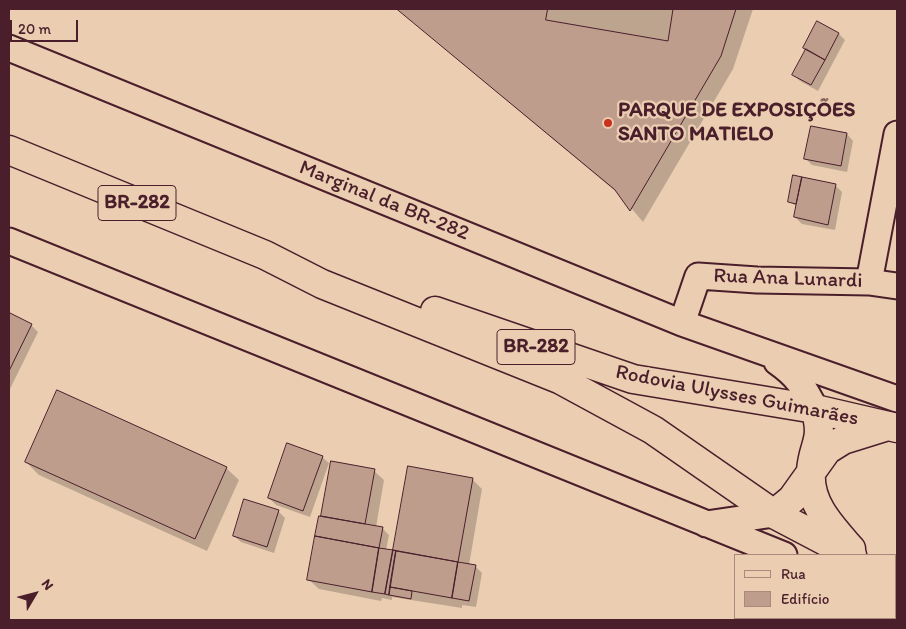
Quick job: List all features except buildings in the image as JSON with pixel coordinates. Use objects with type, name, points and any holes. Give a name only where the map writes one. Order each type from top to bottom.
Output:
[{"type":"highway","name":"Rodovia Ulysses Guimarães","points":[[9,150],[265,255],[322,284],[559,379],[652,430],[774,514],[850,554]]},
{"type":"highway","name":"Rodovia Ulysses Guimarães","points":[[265,255],[328,271],[568,359],[632,379],[815,410],[895,426]]},
{"type":"highway","points":[[815,410],[819,424],[819,439],[811,471],[813,493],[819,510],[855,554]]},
{"type":"highway","points":[[774,514],[792,499],[827,450],[843,440],[895,426]]},
{"type":"street","name":"Marginal da BR-282","points":[[9,48],[682,323],[897,399]]},
{"type":"street","points":[[869,282],[897,134]]},
{"type":"street","points":[[9,241],[781,554]]},
{"type":"street","name":"Rua Ana Lunardi","points":[[682,323],[698,276],[757,280],[869,282],[897,286]]},
{"type":"street","name":"Marginal da BR-282","points":[[760,350],[792,373],[804,385],[815,410]]},
{"type":"street","points":[[704,524],[774,514]]},
{"type":"place","name":"PARQUE DE EXPOSIÇÕES SANTO MATIELO","points":[[608,123]]}]
